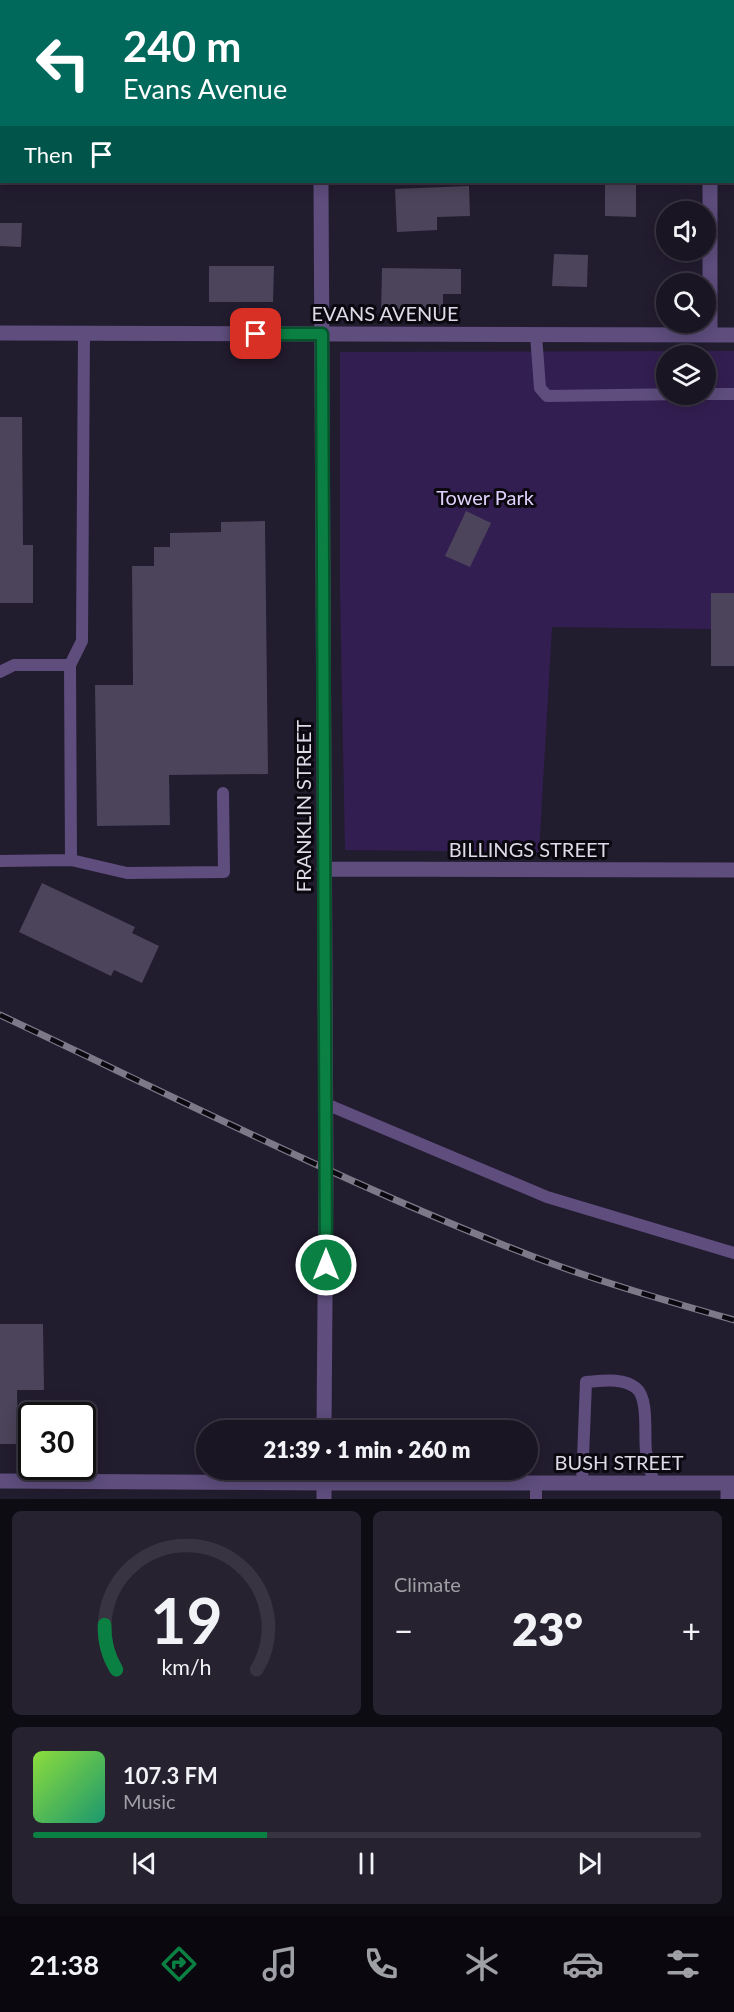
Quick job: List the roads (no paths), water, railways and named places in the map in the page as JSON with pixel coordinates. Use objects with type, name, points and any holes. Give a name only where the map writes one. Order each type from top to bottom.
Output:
[{"type":"street","name":"FRANKLIN STREET","points":[[321,183],[326,1104],[324,1420]]},
{"type":"street","points":[[710,183],[710,335]]},
{"type":"street","name":"EVANS AVENUE","points":[[0,333],[734,335]]},
{"type":"street","name":"BILLINGS STREET","points":[[324,869],[734,870]]},
{"type":"street","name":"BUSH STREET","points":[[0,1481],[324,1484],[536,1491],[582,1483],[654,1483],[730,1489]]},
{"type":"lane","points":[[71,860],[70,665],[82,641],[84,333]]},
{"type":"lane","points":[[536,334],[540,388],[547,396],[656,394]]},
{"type":"lane","points":[[716,394],[734,394]]},
{"type":"lane","points":[[0,672],[14,665],[70,665]]},
{"type":"lane","points":[[0,861],[71,860],[127,873],[224,872],[223,794]]},
{"type":"lane","points":[[326,1104],[548,1197],[734,1253]]},
{"type":"lane","points":[[582,1483],[586,1382],[607,1380],[625,1382],[637,1388],[641,1395],[644,1402],[646,1449],[654,1483]]},
{"type":"railway","points":[[0,1015],[332,1172],[466,1230],[584,1275],[734,1320]]},
{"type":"park label","name":"Tower Park","points":[[485,497]]}]
